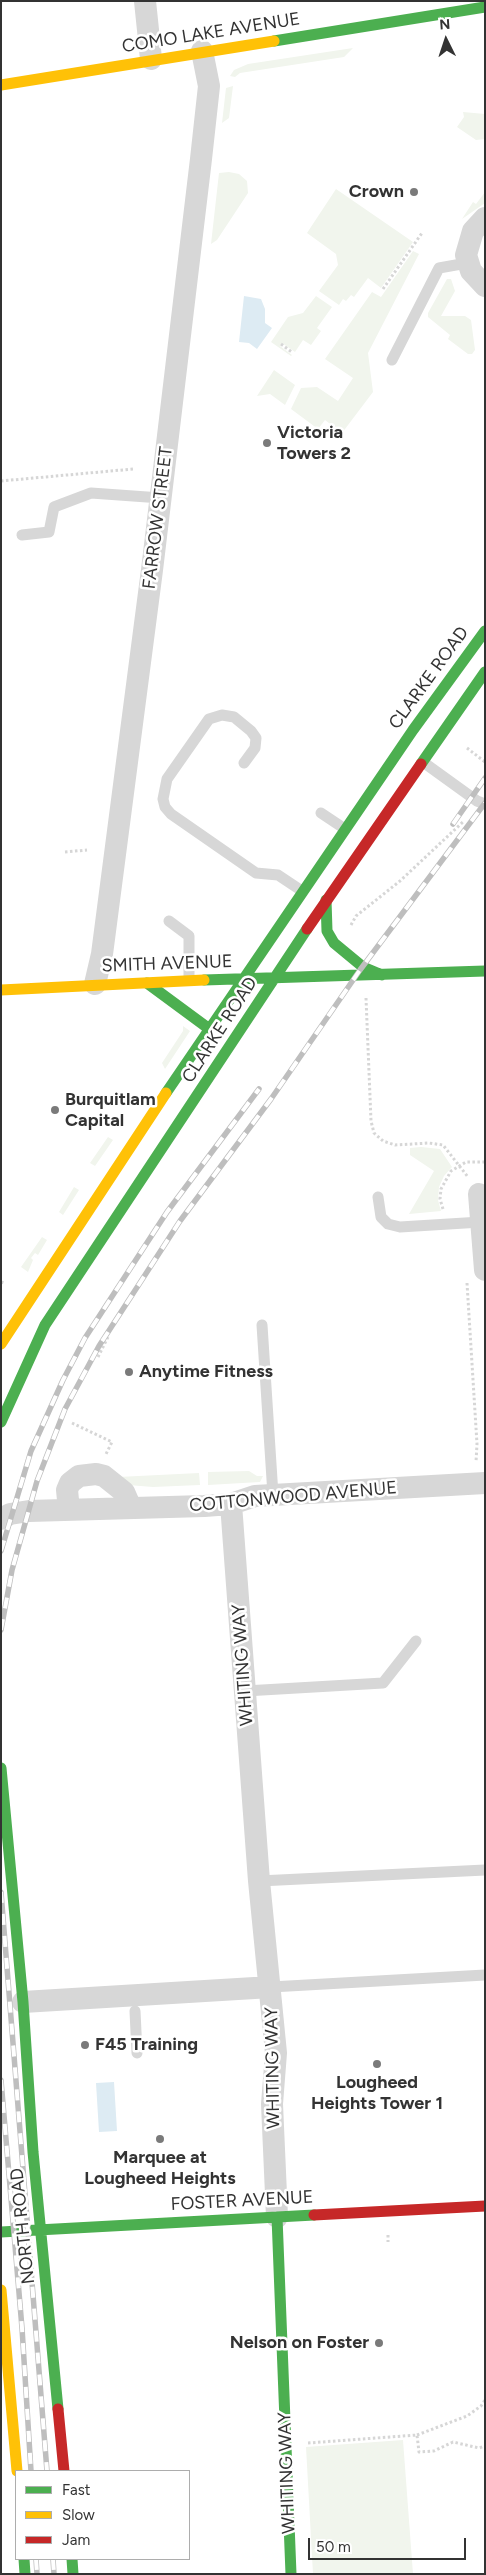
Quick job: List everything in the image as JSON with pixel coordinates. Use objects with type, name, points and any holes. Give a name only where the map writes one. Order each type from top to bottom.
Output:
[{"type":"main road","name":"COMO LAKE AVENUE","points":[[1,85],[451,7],[485,7]]},
{"type":"main road","name":"CLARKE ROAD","points":[[1,1344],[208,1028],[345,829],[485,631]]},
{"type":"main road","name":"CLARKE ROAD","points":[[2,1416],[44,1325],[326,900],[485,672]]},
{"type":"main road","points":[[326,900],[324,918],[327,931],[334,942],[363,967],[384,975]]},
{"type":"main road","name":"SMITH AVENUE","points":[[1,990],[189,980],[485,971]]},
{"type":"main road","points":[[147,982],[208,1028]]},
{"type":"main road","name":"NORTH ROAD","points":[[1,1768],[64,2470]]},
{"type":"main road","name":"FOSTER AVENUE","points":[[1,2232],[485,2206]]},
{"type":"main road","name":"WHITING WAY","points":[[277,2217],[291,2574]]},
{"type":"main road","points":[[1,2290],[16,2470]]},
{"type":"main road","points":[[24,2560],[25,2574]]},
{"type":"main road","points":[[72,2560],[73,2574]]},
{"type":"street","points":[[145,1],[150,59]]},
{"type":"street","name":"FARROW STREET","points":[[96,984],[102,954],[160,498],[208,89],[202,51]]},
{"type":"street","points":[[485,218],[473,231],[469,241],[467,263],[477,279],[485,286]]},
{"type":"street","points":[[476,1275],[483,1232],[479,1194]]},
{"type":"street","points":[[69,1510],[67,1490],[70,1483],[79,1476],[96,1474],[104,1476],[124,1492],[123,1508]]},
{"type":"street","name":"COTTONWOOD AVENUE","points":[[1,1519],[10,1514],[29,1512],[231,1504],[255,1496],[485,1483]]},
{"type":"street","name":"WHITING WAY","points":[[231,1504],[259,1881],[271,1987],[276,2053],[272,2104],[277,2217]]},
{"type":"street","points":[[23,2002],[271,1987]]},
{"type":"lane","points":[[392,360],[439,268],[467,263]]},
{"type":"lane","points":[[22,535],[49,532],[54,507],[91,493],[160,498]]},
{"type":"lane","points":[[244,763],[255,748],[256,738],[251,731],[234,717],[222,715],[209,719],[167,779],[163,798],[164,807],[171,814],[256,873],[278,875],[302,892]]},
{"type":"lane","points":[[422,762],[477,801],[485,804]]},
{"type":"lane","points":[[321,813],[345,829]]},
{"type":"lane","points":[[170,921],[189,936],[189,980]]},
{"type":"lane","points":[[378,1197],[382,1217],[388,1224],[413,1228],[456,1224],[483,1232]]},
{"type":"lane","points":[[262,1325],[273,1495]]},
{"type":"lane","points":[[245,1691],[383,1682],[416,1641]]},
{"type":"lane","points":[[259,1881],[485,1870]]},
{"type":"lane","points":[[271,1987],[485,1974]]},
{"type":"lane","points":[[135,2011],[137,2052]]},
{"type":"path","points":[[383,289],[422,233]]},
{"type":"path","points":[[281,344],[293,353]]},
{"type":"path","points":[[1,481],[133,469]]},
{"type":"path","points":[[466,748],[485,762]]},
{"type":"path","points":[[348,930],[356,916],[400,881],[464,821]]},
{"type":"path","points":[[65,852],[87,850]]},
{"type":"path","points":[[365,976],[371,1121],[374,1133],[383,1141],[395,1145],[429,1142],[443,1145],[479,1194]]},
{"type":"path","points":[[456,1224],[448,1217],[440,1199],[445,1179],[459,1165],[474,1161],[485,1162]]},
{"type":"path","points":[[476,1275],[476,1462]]},
{"type":"path","points":[[98,1357],[108,1337]]},
{"type":"path","points":[[72,1423],[112,1442],[102,1461]]},
{"type":"path","points":[[388,2235],[388,2242]]},
{"type":"path","points":[[285,2444],[417,2435],[467,2416],[481,2406],[485,2400]]},
{"type":"path","points":[[417,2435],[419,2452],[434,2450],[453,2442],[479,2448],[485,2446]]},
{"type":"shaded area","points":[[353,48],[344,57],[240,73],[235,77],[230,76],[234,70],[248,64]]},
{"type":"shaded area","points":[[233,86],[229,118],[222,123],[226,88]]},
{"type":"shaded area","points":[[463,112],[485,114],[485,139],[476,140],[457,127],[464,117]]},
{"type":"shaded area","points":[[219,173],[239,174],[247,181],[248,193],[217,240],[211,244]]},
{"type":"shaded area","points":[[336,189],[413,242],[381,288],[368,278],[354,297],[351,295],[346,301],[343,299],[339,305],[319,291],[338,265],[336,254],[307,233]]},
{"type":"shaded area","points":[[485,192],[485,203],[462,219],[473,202],[476,204]]},
{"type":"shaded area","points":[[413,251],[419,254],[368,353],[373,392],[342,433],[325,420],[318,429],[291,409],[301,388],[317,387],[338,401],[353,378],[325,359],[372,292],[381,297]]},
{"type":"shaded area","points":[[447,279],[451,279],[455,291],[441,316],[465,316],[471,320],[475,350],[472,354],[468,354],[448,339],[450,335],[428,317],[428,313]]},
{"type":"shaded area","points":[[244,296],[261,299],[265,309],[265,323],[272,328],[257,349],[249,343],[239,342]]},
{"type":"shaded area","points":[[316,296],[332,307],[317,328],[321,331],[311,345],[303,340],[295,352],[282,343],[280,346],[291,356],[271,342],[288,317],[303,313]]},
{"type":"shaded area","points":[[274,370],[295,385],[285,405],[270,394],[257,396]]},
{"type":"shaded area","points":[[183,1026],[190,1031],[165,1069],[162,1063],[183,1031]]},
{"type":"shaded area","points":[[108,1137],[113,1140],[95,1166],[90,1163]]},
{"type":"shaded area","points":[[410,1148],[440,1149],[452,1167],[444,1176],[439,1187],[438,1200],[441,1211],[409,1214],[434,1171],[410,1155]]},
{"type":"shaded area","points":[[74,1187],[79,1190],[63,1215],[59,1212]]},
{"type":"shaded area","points":[[42,1237],[47,1240],[38,1255],[35,1253],[31,1258],[33,1260],[28,1272],[21,1267]]},
{"type":"shaded area","points":[[249,1471],[257,1476],[263,1476],[260,1482],[208,1485],[208,1472]]},
{"type":"shaded area","points":[[199,1473],[200,1485],[153,1487],[128,1485],[118,1477]]},
{"type":"shaded area","points":[[114,2082],[117,2131],[99,2132],[96,2083]]},
{"type":"shaded area","points":[[403,2440],[413,2574],[313,2574],[306,2447]]},
{"type":"railway","points":[[453,824],[485,778]]},
{"type":"railway","points":[[1,1630],[12,1570],[37,1481],[65,1409],[99,1346],[180,1221],[271,1099],[360,970],[485,803]]},
{"type":"railway","points":[[1,1551],[31,1451],[63,1380],[85,1338],[167,1212],[259,1089]]},
{"type":"railway","points":[[1,1892],[47,2470]]},
{"type":"railway","points":[[1,2080],[22,2328],[31,2470]]},
{"type":"railway","points":[[36,2560],[37,2574]]},
{"type":"railway","points":[[53,2560],[54,2574]]},
{"type":"traffic: fast","points":[[274,41],[485,7]]},
{"type":"traffic: fast","points":[[166,1093],[413,730],[485,631]]},
{"type":"traffic: fast","points":[[421,764],[485,672]]},
{"type":"traffic: fast","points":[[326,900],[327,931],[334,943],[363,967],[382,975]]},
{"type":"traffic: fast","points":[[1,1422],[45,1325],[307,929]]},
{"type":"traffic: fast","points":[[204,980],[485,971]]},
{"type":"traffic: fast","points":[[147,983],[208,1028]]},
{"type":"traffic: fast","points":[[1,1768],[23,2002],[33,2152],[58,2409]]},
{"type":"traffic: fast","points":[[1,2232],[314,2215]]},
{"type":"traffic: fast","points":[[277,2217],[291,2574]]},
{"type":"traffic: fast","points":[[24,2560],[25,2574]]},
{"type":"traffic: fast","points":[[72,2560],[73,2574]]},
{"type":"traffic: slow","points":[[1,85],[274,41]]},
{"type":"traffic: slow","points":[[1,990],[204,980]]},
{"type":"traffic: slow","points":[[1,1344],[166,1093]]},
{"type":"traffic: slow","points":[[1,2290],[17,2470]]},
{"type":"traffic: jam","points":[[307,929],[421,764]]},
{"type":"traffic: jam","points":[[314,2215],[485,2206]]},
{"type":"traffic: jam","points":[[58,2409],[64,2470]]},
{"type":"place","name":"Crown","points":[[414,192]]},
{"type":"place","name":"Victoria Towers 2","points":[[267,443]]},
{"type":"place","name":"Burquitlam Capital","points":[[55,1110]]},
{"type":"place","name":"Anytime Fitness","points":[[129,1372]]},
{"type":"place","name":"F45 Training","points":[[85,2045]]},
{"type":"place","name":"Lougheed Heights Tower 1","points":[[377,2064]]},
{"type":"place","name":"Marquee at Lougheed Heights","points":[[160,2139]]},
{"type":"place","name":"Nelson on Foster","points":[[379,2343]]}]
